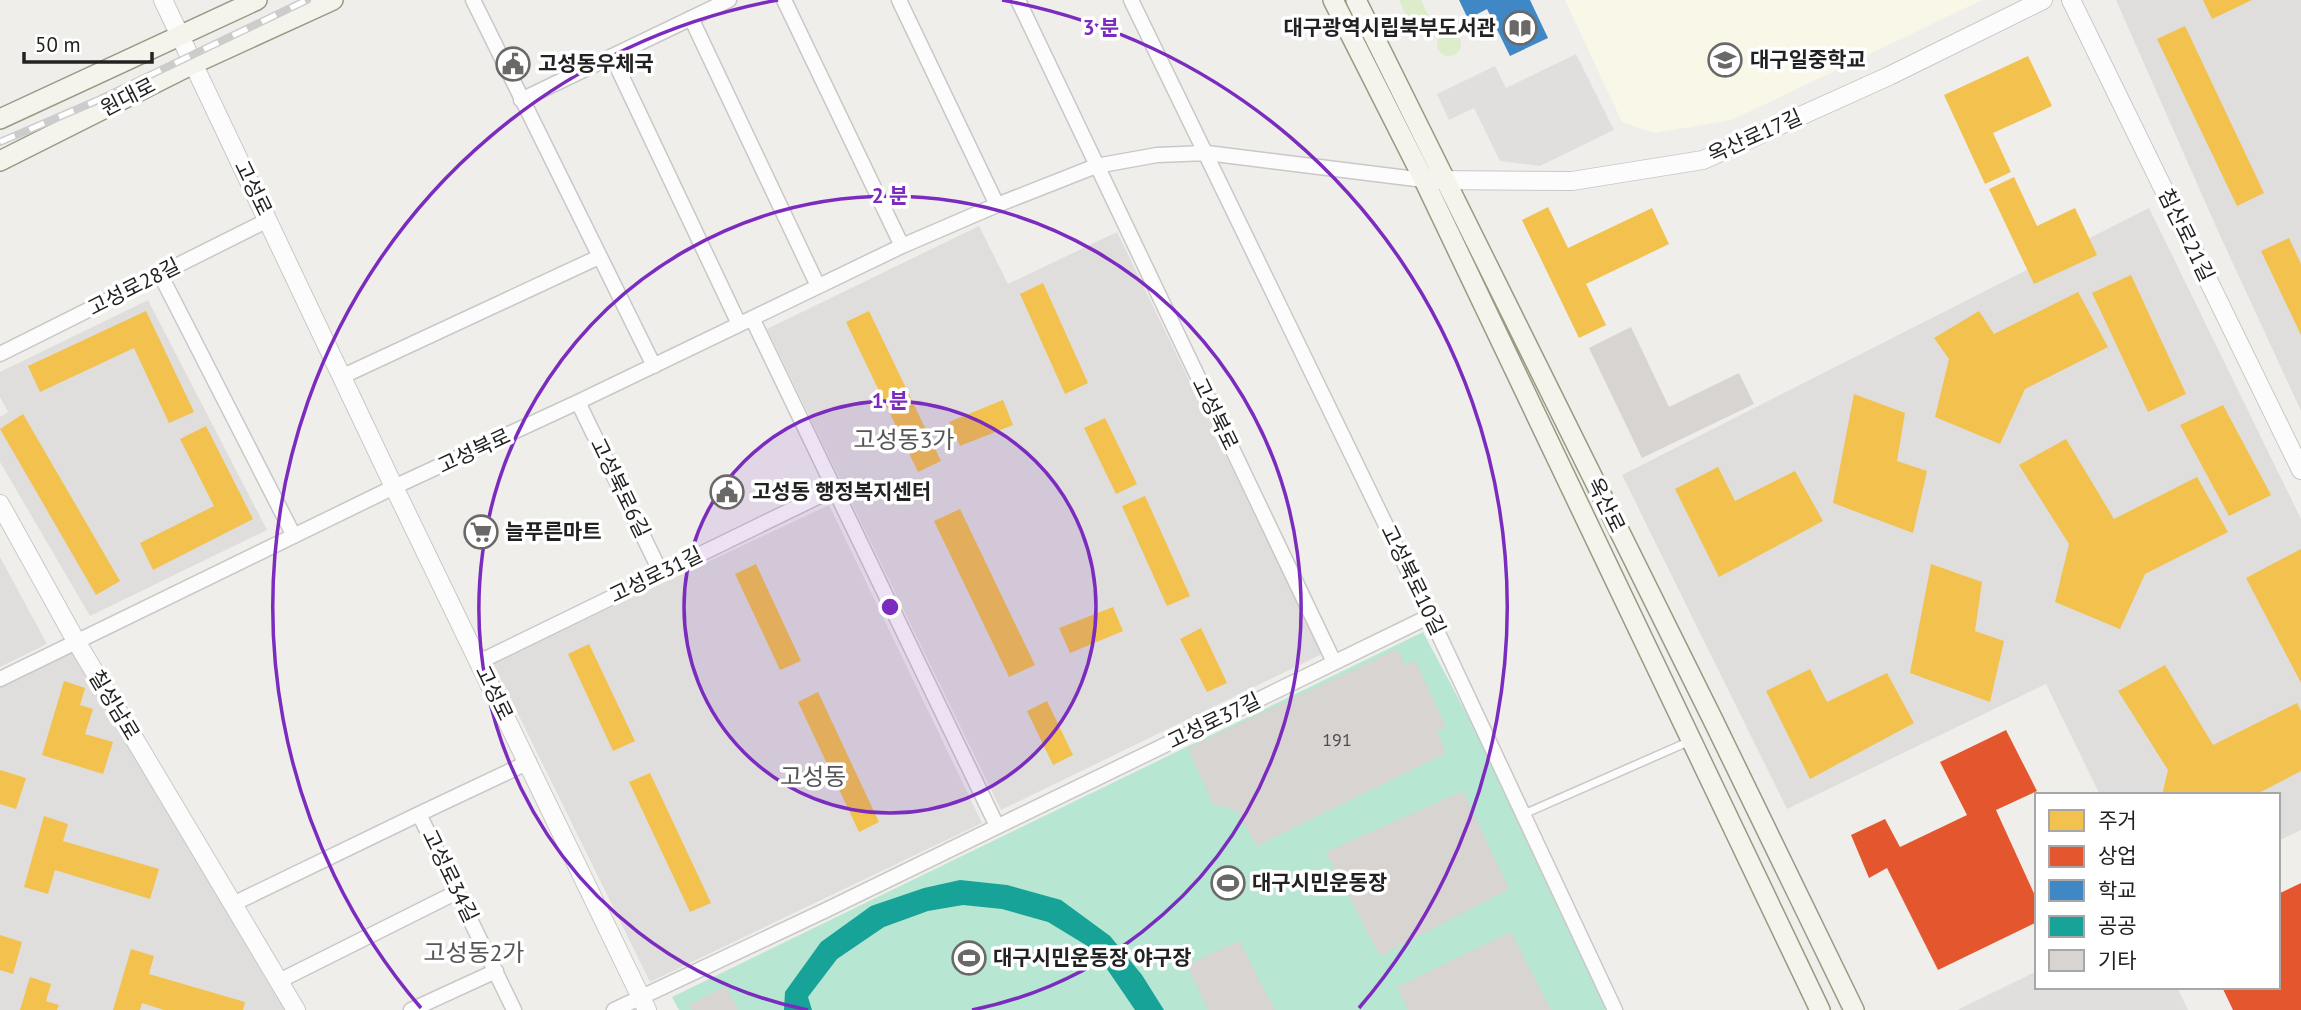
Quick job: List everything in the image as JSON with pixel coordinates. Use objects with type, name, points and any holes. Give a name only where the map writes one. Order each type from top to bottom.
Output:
[{"type":"main road","name":"원대로","points":[[0,120],[257,0]]},
{"type":"main road","name":"원대로","points":[[0,161],[193,64],[333,0]]},
{"type":"main road","name":"옥산로","points":[[1333,0],[1424,180],[1820,1010]]},
{"type":"main road","name":"옥산로","points":[[1356,0],[1854,1010]]},
{"type":"street","name":"고성로","points":[[163,0],[394,488],[644,1004]]},
{"type":"street","points":[[472,0],[654,366]]},
{"type":"street","points":[[521,100],[729,0]]},
{"type":"street","points":[[784,0],[902,246]]},
{"type":"street","points":[[899,0],[997,205]]},
{"type":"street","name":"고성북로","points":[[1018,0],[1334,662]]},
{"type":"street","points":[[1131,0],[1207,153]]},
{"type":"street","name":"옥산로17길","points":[[1424,180],[1572,181],[1703,160],[1889,76],[2043,0]]},
{"type":"street","name":"침산로21길","points":[[2071,0],[2301,470]]},
{"type":"street","points":[[691,18],[818,286]]},
{"type":"street","points":[[612,56],[745,321],[834,489],[997,827]]},
{"type":"street","name":"고성북로","points":[[0,679],[902,246],[1097,166],[1157,155],[1207,153],[1424,180]]},
{"type":"street","name":"고성북로10길","points":[[1207,153],[1430,616],[1615,1010]]},
{"type":"street","name":"고성로28길","points":[[0,354],[268,220]]},
{"type":"street","points":[[341,377],[599,257]]},
{"type":"street","points":[[160,274],[294,536]]},
{"type":"street","name":"고성북로6길","points":[[578,402],[661,573]]},
{"type":"street","name":"고성로31길","points":[[479,662],[834,489]]},
{"type":"street","name":"칠성남로","points":[[0,504],[76,641],[296,1010]]},
{"type":"street","name":"고성로37길","points":[[614,1010],[644,1004],[997,827],[1430,616]]},
{"type":"street","name":"고성로34길","points":[[514,1010],[419,814],[529,762]]},
{"type":"street","points":[[233,904],[419,814]]},
{"type":"street","points":[[279,981],[457,892]]},
{"type":"street","points":[[411,1010],[496,971]]},
{"type":"lane","points":[[1524,814],[1692,740]]},
{"type":"shaded area","name":"대구일중학교","points":[[1565,0],[1982,0],[1732,120],[1654,133],[1622,122]]},
{"type":"shaded area","points":[[2116,0],[2301,0],[2301,411],[2218,231]]},
{"type":"shaded area","points":[[1576,54],[1614,130],[1540,166],[1500,161],[1474,108],[1449,120],[1437,94],[1495,66],[1506,88]]},
{"type":"shaded area","points":[[2149,208],[2301,519],[2301,830],[2280,840],[2280,793],[2099,793],[2046,684],[1787,809],[1622,475]]},
{"type":"shaded area","points":[[979,226],[1008,284],[1117,232],[1322,654],[1001,810],[767,329]]},
{"type":"shaded area","points":[[148,300],[267,530],[90,616],[0,462],[0,417],[8,412],[0,397],[0,372]]},
{"type":"shaded area","points":[[829,505],[982,823],[650,982],[493,663]]},
{"type":"shaded area","points":[[0,557],[47,644],[0,667]]},
{"type":"shaded area","points":[[76,641],[296,1010],[0,1010],[0,679]]},
{"type":"shaded area","points":[[2035,972],[2035,989],[2178,989],[2188,1010],[1957,1010]]},
{"type":"green space","points":[[1399,0],[1421,0],[1430,19],[1417,38]]},
{"type":"green space","points":[[1449,32],[1460,39],[1461,44],[1454,55],[1449,56],[1438,49],[1437,44],[1444,33]]},
{"type":"green space","name":"대구시민운동장","points":[[1423,632],[1496,769],[1610,1010],[679,1010],[672,997]]},
{"type":"building: 주거","points":[[2203,0],[2252,0],[2212,19]]},
{"type":"building: 주거","points":[[2185,26],[2264,193],[2237,206],[2157,39]]},
{"type":"building: 주거","points":[[2028,56],[2052,106],[1993,133],[2011,172],[1985,184],[1944,95]]},
{"type":"building: 주거","points":[[2014,177],[2037,226],[2075,208],[2097,255],[2034,284],[1989,189]]},
{"type":"building: 주거","points":[[1548,207],[1568,248],[1652,208],[1669,244],[1586,284],[1606,325],[1579,338],[1522,220]]},
{"type":"building: 주거","points":[[2289,238],[2301,264],[2301,335],[2261,251]]},
{"type":"building: 주거","points":[[2131,275],[2186,394],[2148,412],[2092,293]]},
{"type":"building: 주거","points":[[1043,283],[1088,383],[1065,394],[1020,294]]},
{"type":"building: 주거","points":[[2078,292],[2108,347],[2025,389],[2000,444],[1935,417],[1949,359],[1934,338],[1979,311],[1994,334]]},
{"type":"building: 주거","points":[[146,311],[194,412],[169,423],[134,348],[40,392],[28,366]]},
{"type":"building: 주거","points":[[869,311],[941,461],[918,472],[846,322]]},
{"type":"building: 주거","points":[[1854,394],[1905,413],[1897,461],[1927,471],[1913,533],[1833,503]]},
{"type":"building: 주거","points":[[1003,400],[1013,425],[960,446],[949,422]]},
{"type":"building: 주거","points":[[2223,405],[2271,495],[2229,516],[2180,425]]},
{"type":"building: 주거","points":[[23,414],[120,581],[96,595],[0,429]]},
{"type":"building: 주거","points":[[1105,418],[1137,484],[1116,494],[1084,428]]},
{"type":"building: 주거","points":[[206,426],[253,519],[153,570],[140,543],[214,506],[180,439]]},
{"type":"building: 주거","points":[[2066,439],[2114,519],[2197,477],[2228,532],[2145,574],[2120,629],[2055,602],[2069,544],[2019,465]]},
{"type":"building: 주거","points":[[1718,467],[1735,501],[1795,471],[1823,521],[1719,577],[1675,489]]},
{"type":"building: 주거","points":[[1145,496],[1190,596],[1167,606],[1122,506]]},
{"type":"building: 주거","points":[[960,509],[1035,665],[1009,677],[934,521]]},
{"type":"building: 주거","points":[[2301,549],[2301,683],[2246,578]]},
{"type":"building: 주거","points":[[756,564],[801,661],[780,670],[735,574]]},
{"type":"building: 주거","points":[[1931,564],[1982,582],[1975,631],[2004,641],[1990,702],[1910,673]]},
{"type":"building: 주거","points":[[1113,607],[1123,631],[1070,653],[1059,628]]},
{"type":"building: 주거","points":[[1201,628],[1227,683],[1207,692],[1180,639]]},
{"type":"building: 주거","points":[[589,644],[635,741],[613,751],[568,654]]},
{"type":"building: 주거","points":[[2165,665],[2213,745],[2297,703],[2301,711],[2301,771],[2259,793],[2162,793],[2168,770],[2118,691]]},
{"type":"building: 주거","points":[[1810,669],[1827,702],[1887,673],[1914,723],[1810,779],[1766,691]]},
{"type":"building: 주거","points":[[64,681],[85,688],[80,705],[93,709],[85,734],[113,742],[103,774],[42,755]]},
{"type":"building: 주거","points":[[818,692],[879,822],[859,832],[798,702]]},
{"type":"building: 주거","points":[[1047,701],[1073,755],[1053,765],[1027,711]]},
{"type":"building: 주거","points":[[0,770],[26,778],[16,809],[0,804]]},
{"type":"building: 주거","points":[[650,773],[711,903],[690,912],[629,782]]},
{"type":"building: 주거","points":[[44,816],[68,824],[63,841],[159,869],[150,899],[55,870],[48,894],[24,887]]},
{"type":"building: 주거","points":[[0,935],[22,942],[13,974],[0,970]]},
{"type":"building: 주거","points":[[131,949],[154,956],[149,974],[245,1002],[243,1010],[164,1010],[142,1003],[140,1010],[113,1010]]},
{"type":"building: 주거","points":[[30,977],[51,984],[46,1001],[59,1005],[57,1010],[20,1010]]},
{"type":"building: 상업","points":[[2006,730],[2037,791],[1996,810],[2035,896],[2035,923],[1938,970],[1887,868],[1869,878],[1851,835],[1885,819],[1900,847],[1967,815],[1940,762]]},
{"type":"building: 상업","points":[[2301,883],[2301,1010],[2233,1010],[2223,989],[2280,989],[2280,893]]},
{"type":"building: 학교","name":"대구광역시립북부도서관","points":[[1459,0],[1530,0],[1548,38],[1510,56],[1487,9],[1468,19]]},
{"type":"building: 공공","points":[[960,880],[1007,885],[1061,900],[1110,936],[1142,975],[1164,1010],[1135,1010],[1094,950],[1048,922],[1002,909],[963,905],[928,911],[884,927],[837,959],[808,997],[812,1010],[784,1010],[785,992],[821,942],[871,906],[924,888]]},
{"type":"building: 기타","points":[[1631,327],[1669,407],[1739,373],[1754,404],[1642,458],[1589,348]]},
{"type":"building: 기타","points":[[1397,649],[1406,665],[1415,660],[1446,727],[1437,731],[1446,753],[1257,846],[1236,810],[1213,804],[1188,748]]},
{"type":"building: 기타","points":[[1463,791],[1509,889],[1380,956],[1326,852]]},
{"type":"building: 기타","points":[[1511,932],[1551,1010],[1408,1010],[1397,987]]},
{"type":"building: 기타","points":[[1239,941],[1275,1010],[1208,1010],[1187,965]]},
{"type":"building: 기타","points":[[726,986],[738,1010],[691,1010],[689,1005]]},
{"type":"railway","points":[[0,142],[96,101],[307,0]]},
{"type":"place","name":"대구광역시립북부도서관","points":[[1520,28]]},
{"type":"place","name":"대구일중학교","points":[[1725,60]]},
{"type":"place","name":"고성동우체국","points":[[513,64]]},
{"type":"place","name":"고성동 행정복지센터","points":[[727,492]]},
{"type":"place","name":"늘푸른마트","points":[[481,532]]},
{"type":"place","name":"대구시민운동장","points":[[1228,883]]},
{"type":"place","name":"대구시민운동장 야구장","points":[[969,958]]},
{"type":"district","name":"고성동3가","points":[[904,440]]},
{"type":"district","name":"고성동","points":[[813,777]]},
{"type":"district","name":"고성동2가","points":[[474,953]]}]
